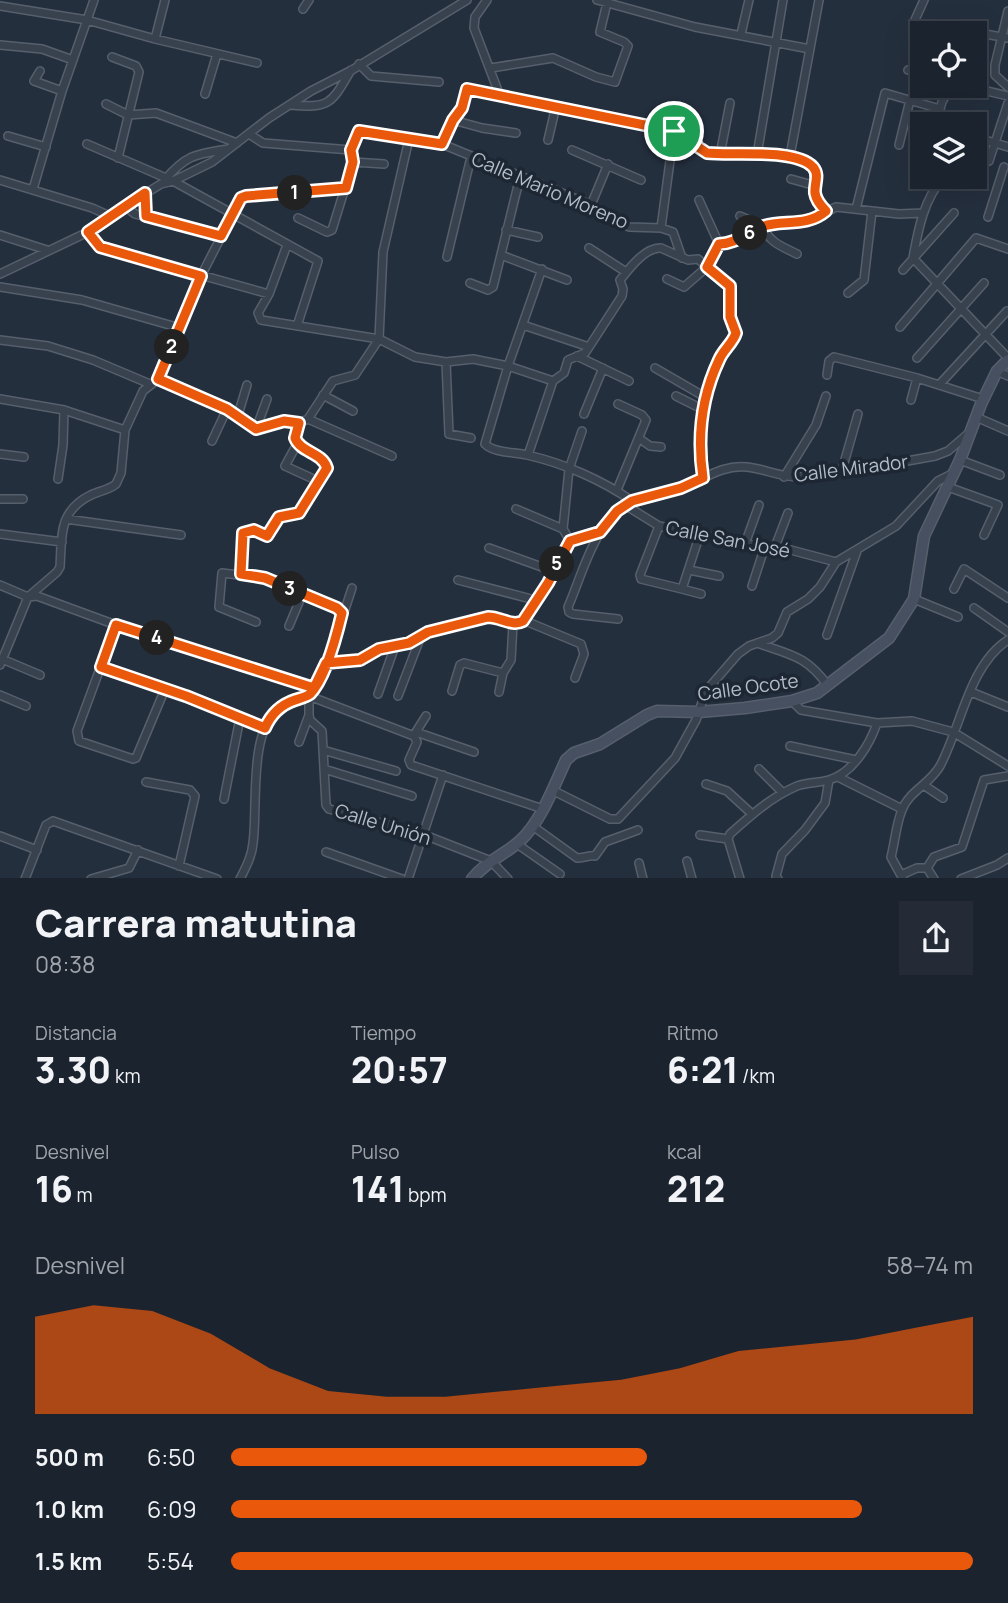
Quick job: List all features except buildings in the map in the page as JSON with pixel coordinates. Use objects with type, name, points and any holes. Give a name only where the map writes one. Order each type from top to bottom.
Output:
[{"type":"street","points":[[33,189],[62,91],[94,0]]},
{"type":"street","points":[[155,39],[165,0]]},
{"type":"street","points":[[303,9],[309,0]]},
{"type":"street","points":[[0,274],[88,232],[166,181],[212,162],[269,118],[467,0]]},
{"type":"street","points":[[487,0],[473,21],[500,96]]},
{"type":"street","points":[[597,0],[695,27],[810,49]]},
{"type":"street","points":[[741,34],[749,0]]},
{"type":"street","points":[[757,155],[783,0]]},
{"type":"street","points":[[790,156],[818,0]]},
{"type":"street","points":[[914,21],[924,0]]},
{"type":"street","points":[[491,68],[553,58],[596,77],[611,82],[617,80],[628,46],[600,32],[607,4]]},
{"type":"street","points":[[0,6],[87,20],[257,63]]},
{"type":"street","points":[[1008,11],[1005,37],[995,75],[1008,87]]},
{"type":"street","points":[[987,35],[1005,37]]},
{"type":"street","points":[[0,45],[42,49],[73,60]]},
{"type":"street","points":[[205,94],[217,54]]},
{"type":"street","points":[[112,57],[138,69],[118,158]]},
{"type":"street","points":[[359,64],[371,76],[439,82]]},
{"type":"street","points":[[291,105],[311,106],[327,103],[338,92],[352,70]]},
{"type":"street","points":[[40,71],[34,81],[62,91]]},
{"type":"street","points":[[442,144],[462,108],[467,89],[691,134],[701,150],[720,155],[790,156],[813,166],[817,175],[818,202],[826,211]]},
{"type":"street","points":[[987,91],[1008,96]]},
{"type":"street","points":[[856,209],[885,93],[940,109]]},
{"type":"street","points":[[939,112],[945,98]]},
{"type":"street","points":[[899,145],[910,100]]},
{"type":"street","points":[[720,155],[730,103]]},
{"type":"street","points":[[988,217],[1006,168],[989,161],[1008,103]]},
{"type":"street","points":[[106,104],[128,115],[156,113],[237,143]]},
{"type":"street","points":[[548,140],[556,106]]},
{"type":"street","points":[[453,120],[516,133]]},
{"type":"street","name":"Calle Mario Moreno","points":[[351,150],[359,131],[442,144],[591,205],[629,227],[661,228]]},
{"type":"street","points":[[674,131],[661,228],[673,232],[682,258]]},
{"type":"street","points":[[249,134],[263,144],[351,150],[353,162],[331,232],[298,218]]},
{"type":"street","points":[[8,136],[46,147]]},
{"type":"street","points":[[256,429],[284,421],[299,423],[308,419],[333,381],[355,375],[379,340],[383,252],[409,139]]},
{"type":"street","points":[[987,140],[1008,147]]},
{"type":"street","points":[[87,144],[232,214],[318,261],[297,326]]},
{"type":"street","points":[[166,181],[178,163],[188,157],[228,149]]},
{"type":"street","points":[[572,150],[641,180]]},
{"type":"street","points":[[447,257],[471,157]]},
{"type":"street","points":[[353,162],[384,164]]},
{"type":"street","points":[[591,205],[608,164]]},
{"type":"street","points":[[470,283],[491,289],[520,177]]},
{"type":"street","points":[[792,179],[816,186]]},
{"type":"street","points":[[0,180],[110,216]]},
{"type":"street","points":[[40,675],[1,662],[9,642],[28,597],[60,567],[66,519],[76,503],[116,484],[121,473],[125,430],[143,390],[158,379],[201,276],[241,198],[346,188]]},
{"type":"street","points":[[913,258],[923,214],[935,189]]},
{"type":"street","points":[[145,193],[146,216]]},
{"type":"street","points":[[699,200],[719,244]]},
{"type":"street","points":[[125,206],[135,214],[221,236]]},
{"type":"street","points":[[719,244],[729,244],[763,226],[808,221],[836,207],[923,214]]},
{"type":"street","points":[[848,293],[864,280],[872,211]]},
{"type":"street","points":[[903,270],[954,213]]},
{"type":"street","points":[[740,216],[763,226]]},
{"type":"street","points":[[763,226],[764,232],[775,243],[797,254]]},
{"type":"street","points":[[506,230],[538,237]]},
{"type":"street","points":[[88,232],[100,247],[269,294]]},
{"type":"street","points":[[0,236],[47,250]]},
{"type":"street","points":[[900,327],[976,238],[1008,249]]},
{"type":"street","points":[[287,244],[269,294],[258,313],[258,317],[266,322],[379,340],[415,357],[446,362],[473,359],[508,366],[553,381],[561,378],[568,360],[585,353],[622,296],[620,280],[649,250],[656,247],[682,258],[698,259],[730,286],[730,317],[736,333],[719,359],[702,409],[699,457],[703,478]]},
{"type":"street","points":[[667,279],[684,287],[707,267],[719,244]]},
{"type":"street","points":[[589,248],[626,272]]},
{"type":"street","points":[[501,255],[567,280]]},
{"type":"street","points":[[913,258],[1008,359],[997,370],[1008,376]]},
{"type":"street","points":[[542,269],[508,366],[485,444],[494,450],[528,455],[569,468],[617,490],[629,503],[617,511],[600,532],[568,607],[569,612],[618,619]]},
{"type":"street","points":[[917,358],[984,283]]},
{"type":"street","points":[[0,286],[82,300],[180,328]]},
{"type":"street","points":[[939,385],[1007,311]]},
{"type":"street","points":[[523,325],[589,347]]},
{"type":"street","points":[[0,341],[48,346],[93,360],[150,384]]},
{"type":"street","points":[[577,356],[629,381]]},
{"type":"street","points":[[827,375],[829,361],[834,357],[917,378],[983,399]]},
{"type":"street","points":[[446,362],[449,434],[471,438]]},
{"type":"street","points":[[584,414],[603,368]]},
{"type":"street","points":[[655,368],[705,397]]},
{"type":"street","name":"Calle Ocote","points":[[472,878],[491,861],[517,844],[534,827],[566,760],[575,753],[600,744],[657,711],[699,712],[746,708],[817,694],[889,638],[914,599],[924,536],[960,460],[997,370]]},
{"type":"street","points":[[911,400],[917,378]]},
{"type":"street","points":[[158,379],[227,409],[256,429]]},
{"type":"street","points":[[528,455],[553,381]]},
{"type":"street","points":[[238,415],[247,385]]},
{"type":"street","points":[[323,395],[353,411]]},
{"type":"street","points":[[676,396],[702,409]]},
{"type":"street","points":[[784,477],[816,425],[826,396]]},
{"type":"street","points":[[0,399],[64,410],[125,430]]},
{"type":"street","points":[[256,429],[267,399]]},
{"type":"street","points":[[617,490],[640,439],[645,417],[618,404]]},
{"type":"street","points":[[212,441],[227,409]]},
{"type":"street","points":[[58,479],[64,410]]},
{"type":"street","points":[[842,470],[858,414]]},
{"type":"street","points":[[976,417],[1008,431]]},
{"type":"street","points":[[308,419],[392,456]]},
{"type":"street","points":[[241,574],[243,533],[254,530],[267,536],[276,519],[303,510],[327,468],[325,462],[297,444],[295,438],[299,423]]},
{"type":"street","name":"Calle Mirador","points":[[629,503],[681,488],[720,470],[747,467],[784,477],[874,467],[935,456],[948,451],[972,430]]},
{"type":"street","points":[[570,541],[563,529],[569,468],[582,431]]},
{"type":"street","points":[[640,439],[650,446],[662,447]]},
{"type":"street","points":[[297,444],[285,466],[320,482]]},
{"type":"street","points":[[0,454],[24,457]]},
{"type":"street","points":[[960,460],[1000,475]]},
{"type":"street","points":[[552,790],[610,818],[618,819],[675,758],[699,712],[706,691],[722,670],[738,654],[757,643],[772,639],[778,633],[787,612],[821,587],[836,562],[896,526],[938,481],[954,472]]},
{"type":"street","points":[[948,487],[999,505],[984,535]]},
{"type":"street","points":[[0,499],[23,499]]},
{"type":"street","name":"Calle San José","points":[[629,503],[659,526],[745,544],[775,547],[836,562]]},
{"type":"street","points":[[745,544],[759,505]]},
{"type":"street","points":[[516,509],[563,529]]},
{"type":"street","points":[[775,547],[788,513]]},
{"type":"street","points":[[66,519],[181,535]]},
{"type":"street","points":[[659,526],[640,579],[701,594]]},
{"type":"street","points":[[523,621],[570,541],[600,532]]},
{"type":"street","points":[[0,534],[62,542]]},
{"type":"street","points":[[682,589],[700,534]]},
{"type":"street","points":[[752,586],[765,546]]},
{"type":"street","points":[[489,548],[553,571]]},
{"type":"street","points":[[827,635],[857,551]]},
{"type":"street","points":[[954,589],[964,569],[1008,598]]},
{"type":"street","points":[[690,570],[719,576]]},
{"type":"street","points":[[256,622],[219,607],[222,573],[265,578],[337,608],[342,613]]},
{"type":"street","points":[[458,580],[535,600]]},
{"type":"street","points":[[0,584],[28,597],[37,596],[116,625],[314,688]]},
{"type":"street","points":[[240,878],[250,859],[253,844],[256,769],[265,728],[271,715],[279,707],[309,696],[314,688],[326,663],[352,588]]},
{"type":"street","points":[[289,626],[302,595]]},
{"type":"street","points":[[914,599],[958,617]]},
{"type":"street","points":[[974,608],[1008,632]]},
{"type":"street","points":[[326,663],[355,662],[379,649],[409,643],[421,635],[488,617],[504,619],[513,624],[523,621],[581,644],[584,648],[575,678]]},
{"type":"street","points":[[499,692],[503,673],[511,660],[513,624]]},
{"type":"street","points":[[116,625],[77,731],[79,741],[136,758],[165,689]]},
{"type":"street","points":[[398,696],[421,635]]},
{"type":"street","points":[[0,639],[9,642]]},
{"type":"street","points":[[927,868],[917,868],[902,877],[891,857],[902,809],[911,795],[925,786],[940,766],[971,692],[995,648],[1008,640]]},
{"type":"street","points":[[757,643],[803,659],[819,673],[829,687]]},
{"type":"street","points":[[378,694],[396,646]]},
{"type":"street","points":[[452,691],[460,665],[464,663],[503,673]]},
{"type":"street","points":[[101,667],[265,728]]},
{"type":"street","points":[[971,692],[1008,707]]},
{"type":"street","points":[[0,695],[26,706]]},
{"type":"street","points":[[309,696],[474,752]]},
{"type":"street","name":"Calle Unión","points":[[309,696],[310,720],[322,731],[326,806],[329,809],[422,834],[491,861]]},
{"type":"street","points":[[792,701],[801,710],[877,723],[912,721],[953,732],[1008,766]]},
{"type":"street","name":"Calle Unión","points":[[299,742],[309,715]]},
{"type":"street","points":[[426,716],[415,734],[417,742],[409,763],[543,809]]},
{"type":"street","points":[[224,799],[240,718]]},
{"type":"street","points":[[728,839],[752,814],[783,793],[800,785],[838,777],[870,743],[877,723]]},
{"type":"street","points":[[790,746],[856,760]]},
{"type":"street","points":[[323,750],[396,771]]},
{"type":"street","points":[[324,769],[412,796]]},
{"type":"street","points":[[759,769],[783,793]]},
{"type":"street","points":[[408,878],[443,775]]},
{"type":"street","points":[[927,868],[934,857],[962,847],[984,780],[1008,776]]},
{"type":"street","points":[[838,777],[902,809]]},
{"type":"street","points":[[778,878],[776,876],[782,854],[805,830],[825,803],[829,780]]},
{"type":"street","points":[[146,782],[190,790],[195,796],[178,866]]},
{"type":"street","points":[[706,783],[727,791],[752,814]]},
{"type":"street","points":[[925,786],[943,798]]},
{"type":"street","points":[[25,878],[46,825],[53,821],[217,878]]},
{"type":"street","points":[[534,827],[577,858],[595,856],[605,842],[638,830]]},
{"type":"street","points":[[700,835],[728,839]]},
{"type":"street","points":[[0,836],[37,850]]},
{"type":"street","points":[[728,839],[740,878]]},
{"type":"street","points":[[517,844],[560,874]]},
{"type":"street","points":[[91,878],[129,867],[138,850]]},
{"type":"street","points":[[326,852],[402,878]]},
{"type":"street","points":[[961,878],[998,865],[1008,858]]},
{"type":"street","points":[[491,861],[508,878]]},
{"type":"street","points":[[687,861],[692,878]]},
{"type":"street","points":[[639,863],[643,878]]},
{"type":"street","points":[[927,868],[934,878]]},
{"type":"route","points":[[674,131],[467,89],[462,108],[442,144],[359,131],[351,150],[353,162],[346,188],[246,196],[241,198],[221,236],[146,216],[145,193],[88,232],[100,247],[201,276],[158,379],[227,409],[256,429],[276,422],[299,423],[295,438],[297,444],[320,457],[327,468],[303,510],[276,519],[267,536],[254,530],[243,533],[241,574],[265,578],[322,601],[342,613],[332,649],[314,688],[309,696],[279,707],[271,715],[265,728],[186,696],[101,667],[116,625],[314,688],[326,663],[355,662],[379,649],[409,643],[428,632],[488,617],[518,624],[523,621],[548,583],[570,541],[600,532],[617,511],[632,501],[660,495],[703,478],[699,457],[702,409],[719,359],[736,333],[730,317],[730,286],[707,267],[719,244],[729,244],[763,226],[808,221],[826,211],[815,194],[817,175],[813,166],[790,156],[707,153],[698,147],[691,134],[674,131]]}]
